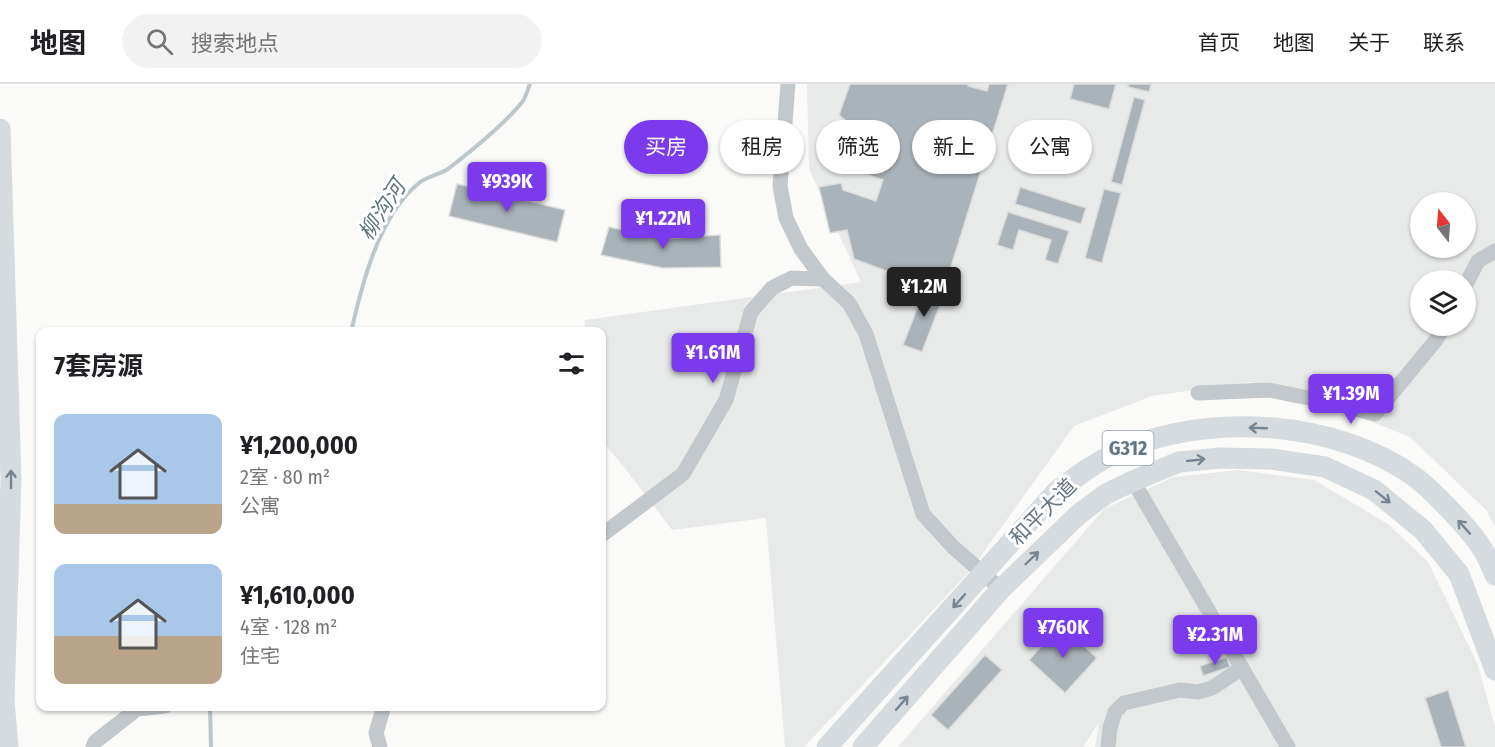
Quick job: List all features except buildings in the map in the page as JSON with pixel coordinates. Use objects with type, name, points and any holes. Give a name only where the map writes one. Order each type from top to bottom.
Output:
[{"type":"highway","points":[[0,129],[11,479],[4,700],[8,747]]},
{"type":"highway","name":"和平大道","points":[[827,747],[1057,491],[1088,468],[1119,451],[1174,433],[1220,426],[1275,428],[1332,438],[1392,463],[1417,478],[1453,514],[1481,545],[1495,575]]},
{"type":"highway","name":"和平大道","points":[[863,747],[1000,589],[1079,514],[1106,494],[1179,462],[1221,458],[1271,459],[1325,467],[1374,490],[1423,530],[1459,574],[1495,670]]},
{"type":"street","points":[[788,84],[780,186],[786,218],[801,249],[823,279],[849,303],[866,334],[923,514],[953,547],[1000,589]]},
{"type":"street","points":[[1474,270],[1478,261],[1495,251]]},
{"type":"street","points":[[606,532],[682,474],[726,400],[751,312],[772,288],[792,278],[823,279]]},
{"type":"street","points":[[1198,393],[1269,390],[1375,414],[1438,336]]},
{"type":"street","points":[[1133,481],[1288,747]]},
{"type":"street","points":[[1108,747],[1115,712],[1124,704],[1180,690],[1198,692],[1212,688],[1242,668]]},
{"type":"street","points":[[93,747],[95,742],[134,711]]},
{"type":"street","points":[[380,747],[376,732],[382,711]]},
{"type":"shaded area","points":[[807,84],[1495,84],[1495,527],[1486,510],[1410,437],[1334,407],[1250,382],[1152,396],[1074,426],[970,571],[804,747],[785,747],[766,518],[672,530],[606,446],[606,327],[585,327],[585,320],[861,282],[809,169]]},
{"type":"shaded area","points":[[1239,470],[1314,480],[1388,524],[1428,562],[1478,665],[1495,727],[1495,747],[1095,747],[1099,722],[1083,747],[898,747],[1104,509],[1173,477]]},
{"type":"waterway","name":"柳沟河","points":[[352,327],[374,252],[393,213],[419,183],[448,169],[498,128],[523,101],[530,84]]},
{"type":"waterway","name":"柳沟河","points":[[210,711],[211,747]]}]
